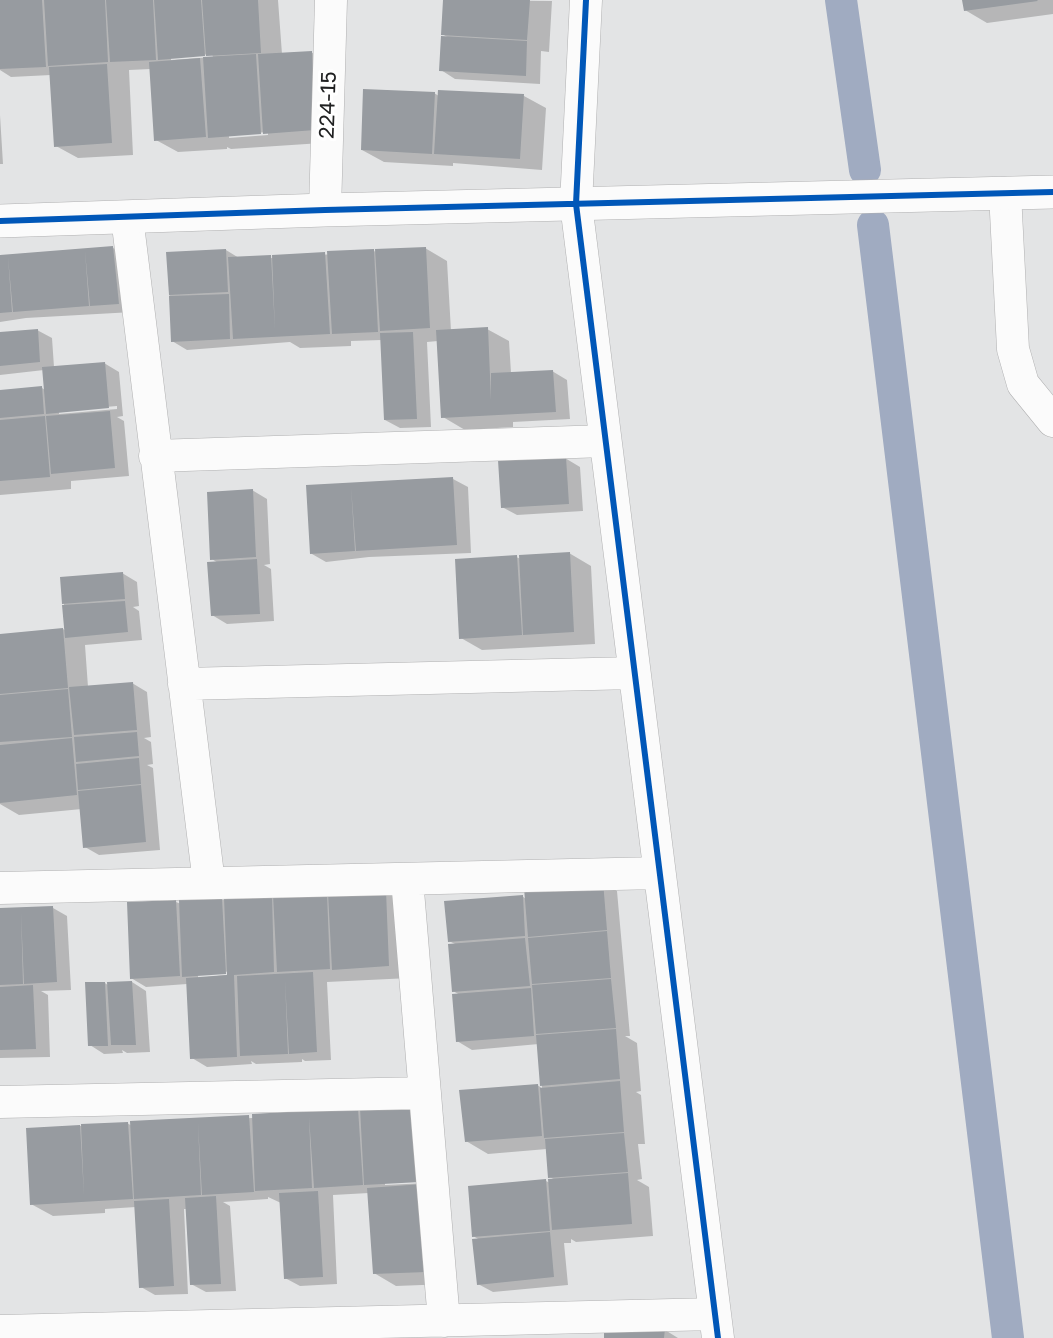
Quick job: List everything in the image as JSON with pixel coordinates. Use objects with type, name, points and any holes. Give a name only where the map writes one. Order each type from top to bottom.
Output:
[{"type":"street","name":"224-15","points":[[325,210],[331,0]]},
{"type":"street","points":[[0,1331],[444,1321],[717,1326],[576,204],[586,0]]},
{"type":"street","points":[[0,221],[325,210],[1053,192]]},
{"type":"street","points":[[1005,193],[1013,349],[1023,384],[1053,421]]},
{"type":"street","points":[[127,216],[209,883]]},
{"type":"street","points":[[155,456],[605,441]]},
{"type":"street","points":[[184,684],[634,673]]},
{"type":"street","points":[[0,888],[659,873]]},
{"type":"street","points":[[407,879],[444,1321]]},
{"type":"street","points":[[0,1102],[425,1093]]},
{"type":"building","points":[[0,0],[42,0],[46,67],[0,69]]},
{"type":"building","points":[[44,0],[105,0],[108,62],[48,66]]},
{"type":"building","points":[[106,0],[153,0],[156,60],[110,62]]},
{"type":"building","points":[[154,0],[201,0],[205,56],[158,60]]},
{"type":"building","points":[[202,0],[258,0],[261,53],[206,56]]},
{"type":"building","points":[[443,0],[530,0],[527,40],[441,35]]},
{"type":"building","points":[[962,0],[1037,0],[1038,1],[964,11]]},
{"type":"building","points":[[441,36],[527,41],[526,76],[439,71]]},
{"type":"building","points":[[312,51],[315,130],[263,134],[258,54]]},
{"type":"building","points":[[256,54],[261,134],[208,138],[203,57]]},
{"type":"building","points":[[200,58],[206,137],[154,141],[149,62]]},
{"type":"building","points":[[107,64],[112,143],[54,147],[49,67]]},
{"type":"building","points":[[363,89],[435,92],[432,154],[361,150]]},
{"type":"building","points":[[438,90],[524,94],[520,159],[434,154]]},
{"type":"building","points":[[113,246],[119,304],[90,306],[85,251],[89,306],[13,312],[8,257],[12,312],[0,313],[0,255]]},
{"type":"building","points":[[426,247],[430,328],[380,331],[375,249]]},
{"type":"building","points":[[226,249],[228,292],[169,295],[166,252]]},
{"type":"building","points":[[374,249],[378,332],[332,334],[327,251]]},
{"type":"building","points":[[325,252],[330,334],[233,339],[228,257],[271,255],[275,330],[272,255]]},
{"type":"building","points":[[229,294],[230,339],[171,342],[169,296]]},
{"type":"building","points":[[488,327],[491,400],[491,373],[553,370],[556,412],[441,418],[436,330]]},
{"type":"building","points":[[38,329],[40,362],[0,366],[0,332]]},
{"type":"building","points":[[413,332],[417,419],[384,420],[380,333]]},
{"type":"building","points":[[105,362],[109,408],[46,414],[42,367]]},
{"type":"building","points":[[42,386],[44,414],[0,418],[0,390]]},
{"type":"building","points":[[110,411],[115,468],[51,474],[46,416]]},
{"type":"building","points":[[45,416],[50,477],[0,481],[0,420]]},
{"type":"building","points":[[566,457],[569,504],[501,508],[498,460]]},
{"type":"building","points":[[453,477],[457,545],[356,551],[351,487],[355,551],[310,554],[306,485]]},
{"type":"building","points":[[253,489],[256,557],[210,560],[207,492]]},
{"type":"building","points":[[570,552],[574,632],[523,635],[519,555]]},
{"type":"building","points":[[517,555],[522,635],[459,639],[455,559]]},
{"type":"building","points":[[257,559],[260,614],[211,616],[207,562]]},
{"type":"building","points":[[123,572],[125,599],[62,604],[60,577]]},
{"type":"building","points":[[125,601],[128,632],[65,638],[62,605]]},
{"type":"building","points":[[63,628],[68,688],[0,694],[0,634]]},
{"type":"building","points":[[133,682],[137,730],[74,735],[69,687]]},
{"type":"building","points":[[68,689],[72,737],[0,742],[0,695]]},
{"type":"building","points":[[137,732],[139,756],[76,762],[74,737]]},
{"type":"building","points":[[72,738],[77,795],[0,803],[0,745]]},
{"type":"building","points":[[139,758],[141,784],[78,790],[76,764]]},
{"type":"building","points":[[141,785],[146,842],[83,848],[78,791]]},
{"type":"building","points":[[603,881],[607,930],[528,937],[524,888]]},
{"type":"building","points":[[386,890],[389,966],[332,970],[328,893]]},
{"type":"building","points":[[327,893],[330,969],[277,972],[273,895]]},
{"type":"building","points":[[272,895],[274,972],[234,975],[237,1057],[190,1059],[186,978],[227,975],[224,898]]},
{"type":"building","points":[[523,895],[525,936],[448,942],[444,901]]},
{"type":"building","points":[[222,898],[226,974],[182,977],[179,900]]},
{"type":"building","points":[[176,900],[180,976],[130,979],[127,902]]},
{"type":"building","points":[[53,906],[57,982],[24,984],[21,913],[23,984],[0,985],[0,908]]},
{"type":"building","points":[[607,931],[611,978],[532,984],[528,938]]},
{"type":"building","points":[[525,938],[530,986],[452,992],[448,944]]},
{"type":"building","points":[[313,972],[317,1052],[289,1054],[285,980],[288,1054],[240,1056],[237,976]]},
{"type":"building","points":[[611,979],[616,1028],[536,1034],[532,985]]},
{"type":"building","points":[[132,981],[136,1045],[111,1045],[107,982]]},
{"type":"building","points":[[85,982],[105,982],[108,1046],[88,1046]]},
{"type":"building","points":[[33,985],[36,1049],[0,1050],[0,987]]},
{"type":"building","points":[[531,988],[534,1036],[456,1042],[452,994]]},
{"type":"building","points":[[616,1029],[620,1079],[540,1086],[536,1035]]},
{"type":"building","points":[[620,1081],[624,1132],[544,1138],[540,1088]]},
{"type":"building","points":[[538,1084],[542,1136],[465,1142],[459,1090]]},
{"type":"building","points":[[416,1106],[420,1182],[364,1185],[360,1108]]},
{"type":"building","points":[[358,1108],[363,1185],[314,1188],[309,1117],[312,1188],[255,1191],[252,1114]]},
{"type":"building","points":[[249,1115],[254,1192],[202,1195],[198,1123],[201,1195],[134,1199],[130,1121]]},
{"type":"building","points":[[128,1122],[133,1199],[30,1205],[26,1128],[80,1125],[84,1196],[81,1124]]},
{"type":"building","points":[[624,1133],[628,1172],[548,1178],[545,1139]]},
{"type":"building","points":[[628,1173],[632,1224],[552,1230],[548,1179]]},
{"type":"building","points":[[546,1179],[550,1231],[472,1237],[468,1186]]},
{"type":"building","points":[[423,1184],[427,1272],[373,1274],[367,1188]]},
{"type":"building","points":[[318,1191],[323,1277],[284,1279],[279,1193]]},
{"type":"building","points":[[216,1196],[221,1284],[190,1285],[185,1198]]},
{"type":"building","points":[[169,1199],[174,1286],[139,1288],[134,1201]]},
{"type":"building","points":[[550,1232],[554,1277],[477,1285],[472,1239]]},
{"type":"building","points":[[604,1325],[665,1329],[664,1338],[604,1338]]},
{"type":"waterway","points":[[841,0],[865,170]]},
{"type":"waterway","points":[[873,225],[1008,1338]]},
{"type":"cycle path","points":[[586,0],[576,204],[718,1338]]},
{"type":"cycle path","points":[[0,221],[325,210],[1053,192]]}]
